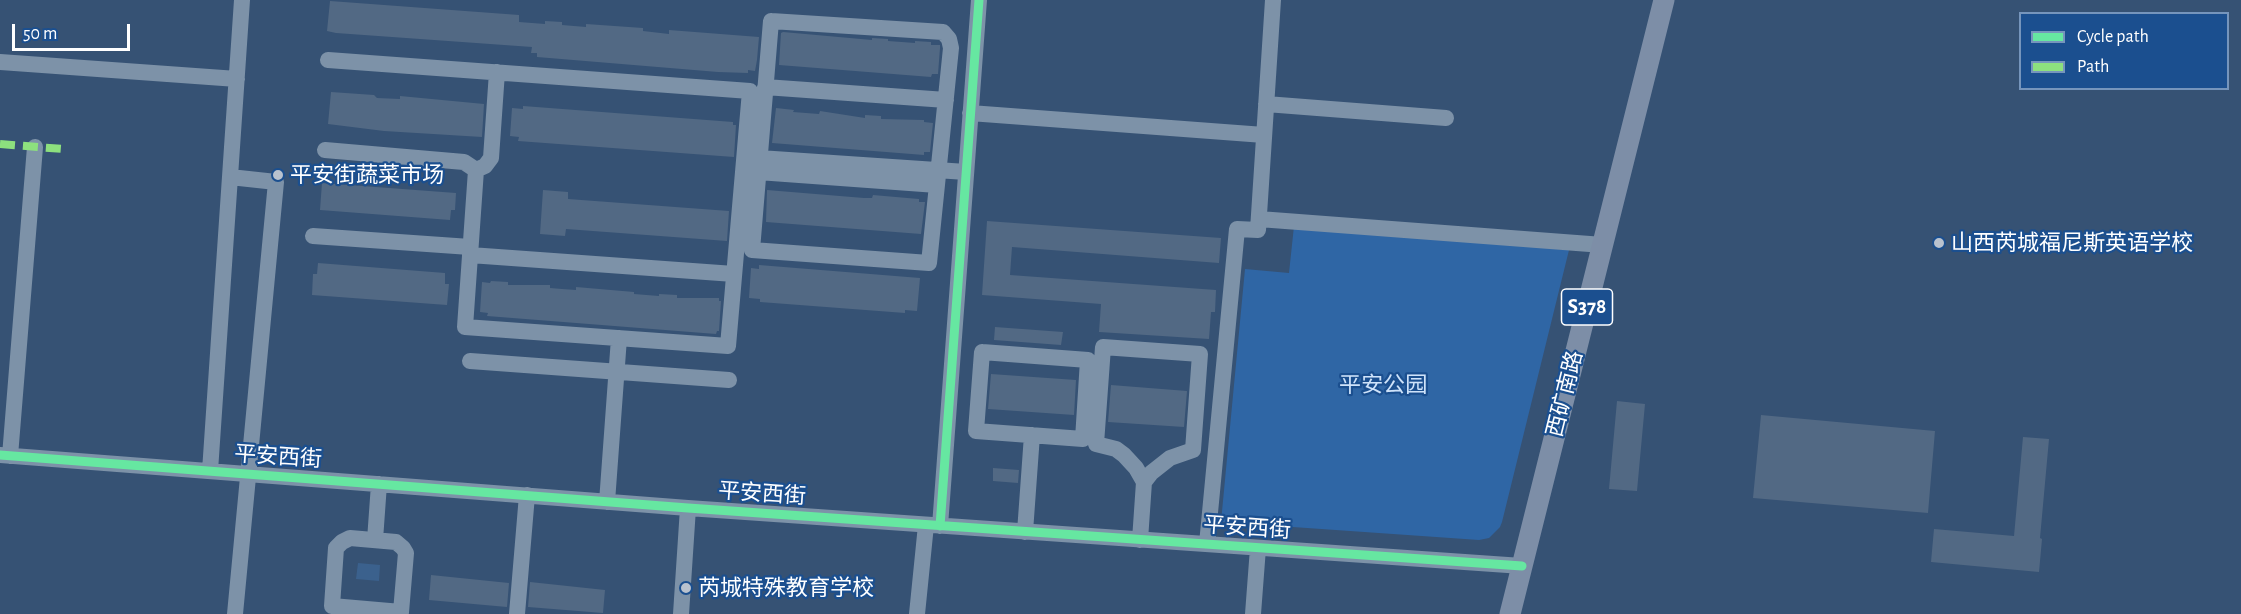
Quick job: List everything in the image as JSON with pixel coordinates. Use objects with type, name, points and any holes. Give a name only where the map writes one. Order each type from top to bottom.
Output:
[{"type":"main road","name":"西矿南路","points":[[1510,614],[1664,0]]},
{"type":"street","points":[[210,471],[242,0]]},
{"type":"street","points":[[917,614],[933,525],[966,172],[979,0]]},
{"type":"street","points":[[1208,544],[1237,229],[1258,230],[1273,0]]},
{"type":"street","points":[[771,21],[943,32],[949,39],[951,48],[946,100],[929,263],[752,250],[771,21]]},
{"type":"street","points":[[328,60],[750,91],[728,346],[465,327],[476,170]]},
{"type":"street","points":[[0,62],[237,79]]},
{"type":"street","points":[[476,170],[485,166],[491,158],[497,72]]},
{"type":"street","points":[[765,87],[946,100]]},
{"type":"street","points":[[1266,104],[1446,118]]},
{"type":"street","points":[[970,113],[1264,135]]},
{"type":"street","points":[[5,455],[35,147]]},
{"type":"street","points":[[325,150],[464,162],[476,170]]},
{"type":"street","points":[[759,165],[938,178],[966,172]]},
{"type":"street","points":[[230,177],[276,182],[235,614]]},
{"type":"street","points":[[1259,219],[1603,245]]},
{"type":"street","points":[[313,236],[734,274]]},
{"type":"street","points":[[607,502],[619,338]]},
{"type":"street","points":[[1140,540],[1144,482],[1136,468],[1124,455],[1116,449],[1096,444],[1103,347],[1200,354],[1193,450],[1170,458],[1151,473],[1144,482]]},
{"type":"street","points":[[982,352],[1089,360],[1083,439],[1032,435],[976,431],[982,352]]},
{"type":"street","points":[[470,361],[729,380]]},
{"type":"street","points":[[1025,532],[1032,435]]},
{"type":"street","name":"平安西街","points":[[5,455],[688,508],[1522,566]]},
{"type":"street","points":[[375,540],[379,484]]},
{"type":"street","points":[[517,614],[527,495]]},
{"type":"street","points":[[681,614],[688,508]]},
{"type":"street","points":[[350,538],[375,540],[396,542],[406,553],[401,612],[332,606],[336,548],[350,538]]},
{"type":"street","points":[[1253,614],[1258,548]]},
{"type":"green space","name":"平安公园","points":[[1294,226],[1569,250],[1502,522],[1489,538],[1479,540],[1221,522],[1245,269],[1289,273]]},
{"type":"shaded area","points":[[358,563],[380,565],[379,581],[356,579]]},
{"type":"building","points":[[330,1],[519,15],[519,22],[545,24],[545,21],[562,22],[562,25],[586,27],[586,24],[643,28],[643,31],[669,34],[669,30],[759,37],[757,60],[755,71],[748,70],[748,73],[718,72],[537,57],[537,53],[531,53],[532,47],[336,33],[327,31]]},
{"type":"building","points":[[781,33],[915,43],[915,41],[931,42],[931,45],[940,45],[938,74],[932,74],[931,77],[779,65]]},
{"type":"building","points":[[331,92],[374,95],[377,98],[400,99],[400,96],[484,104],[482,137],[384,131],[328,124]]},
{"type":"building","points":[[523,106],[733,122],[733,125],[736,125],[734,157],[518,141],[519,137],[510,136],[512,108],[523,109]]},
{"type":"building","points":[[776,108],[794,110],[793,112],[819,114],[820,111],[865,118],[865,115],[881,116],[881,119],[924,120],[924,122],[933,123],[930,152],[924,152],[924,155],[772,143]]},
{"type":"building","points":[[322,183],[456,193],[455,210],[451,210],[450,220],[320,210]]},
{"type":"building","points":[[543,190],[568,192],[568,199],[729,211],[727,241],[566,229],[565,236],[540,234]]},
{"type":"building","points":[[767,190],[864,198],[872,198],[873,195],[919,199],[919,202],[925,202],[921,234],[766,222]]},
{"type":"building","points":[[987,221],[1221,238],[1219,263],[1012,247],[1010,275],[1216,290],[1215,312],[1211,312],[1209,339],[1099,332],[1101,304],[982,295]]},
{"type":"building","points":[[318,263],[445,273],[445,284],[449,284],[447,305],[312,295],[313,274],[317,274]]},
{"type":"building","points":[[759,265],[920,278],[917,311],[905,310],[905,313],[760,302],[760,299],[749,298],[751,268],[759,269]]},
{"type":"building","points":[[491,281],[508,282],[508,285],[550,285],[550,288],[562,289],[576,290],[576,287],[659,296],[659,294],[677,295],[677,298],[719,298],[721,301],[719,331],[716,334],[487,316],[488,313],[480,312],[482,282],[490,283]]},
{"type":"building","points":[[995,327],[1063,332],[1061,345],[994,340]]},
{"type":"building","points":[[991,374],[1076,380],[1074,415],[988,409]]},
{"type":"building","points":[[1111,385],[1187,391],[1184,427],[1108,422]]},
{"type":"building","points":[[1617,401],[1645,404],[1637,491],[1609,489]]},
{"type":"building","points":[[1761,415],[1935,431],[1928,513],[1753,498]]},
{"type":"building","points":[[2023,437],[2049,439],[2039,572],[1931,562],[1934,529],[2014,536]]},
{"type":"building","points":[[993,468],[1019,470],[1018,483],[993,481]]},
{"type":"building","points":[[431,575],[509,583],[507,607],[429,600]]},
{"type":"building","points":[[530,582],[605,590],[603,613],[528,607]]},
{"type":"marked path","points":[[0,144],[63,149]]},
{"type":"cycle path","points":[[940,526],[979,0]]},
{"type":"cycle path","points":[[0,455],[688,508],[1522,566]]},
{"type":"place","name":"平安街蔬菜市场","points":[[278,175]]},
{"type":"place","name":"山西芮城福尼斯英语学校","points":[[1939,243]]},
{"type":"place","name":"芮城特殊教育学校","points":[[686,588]]}]
